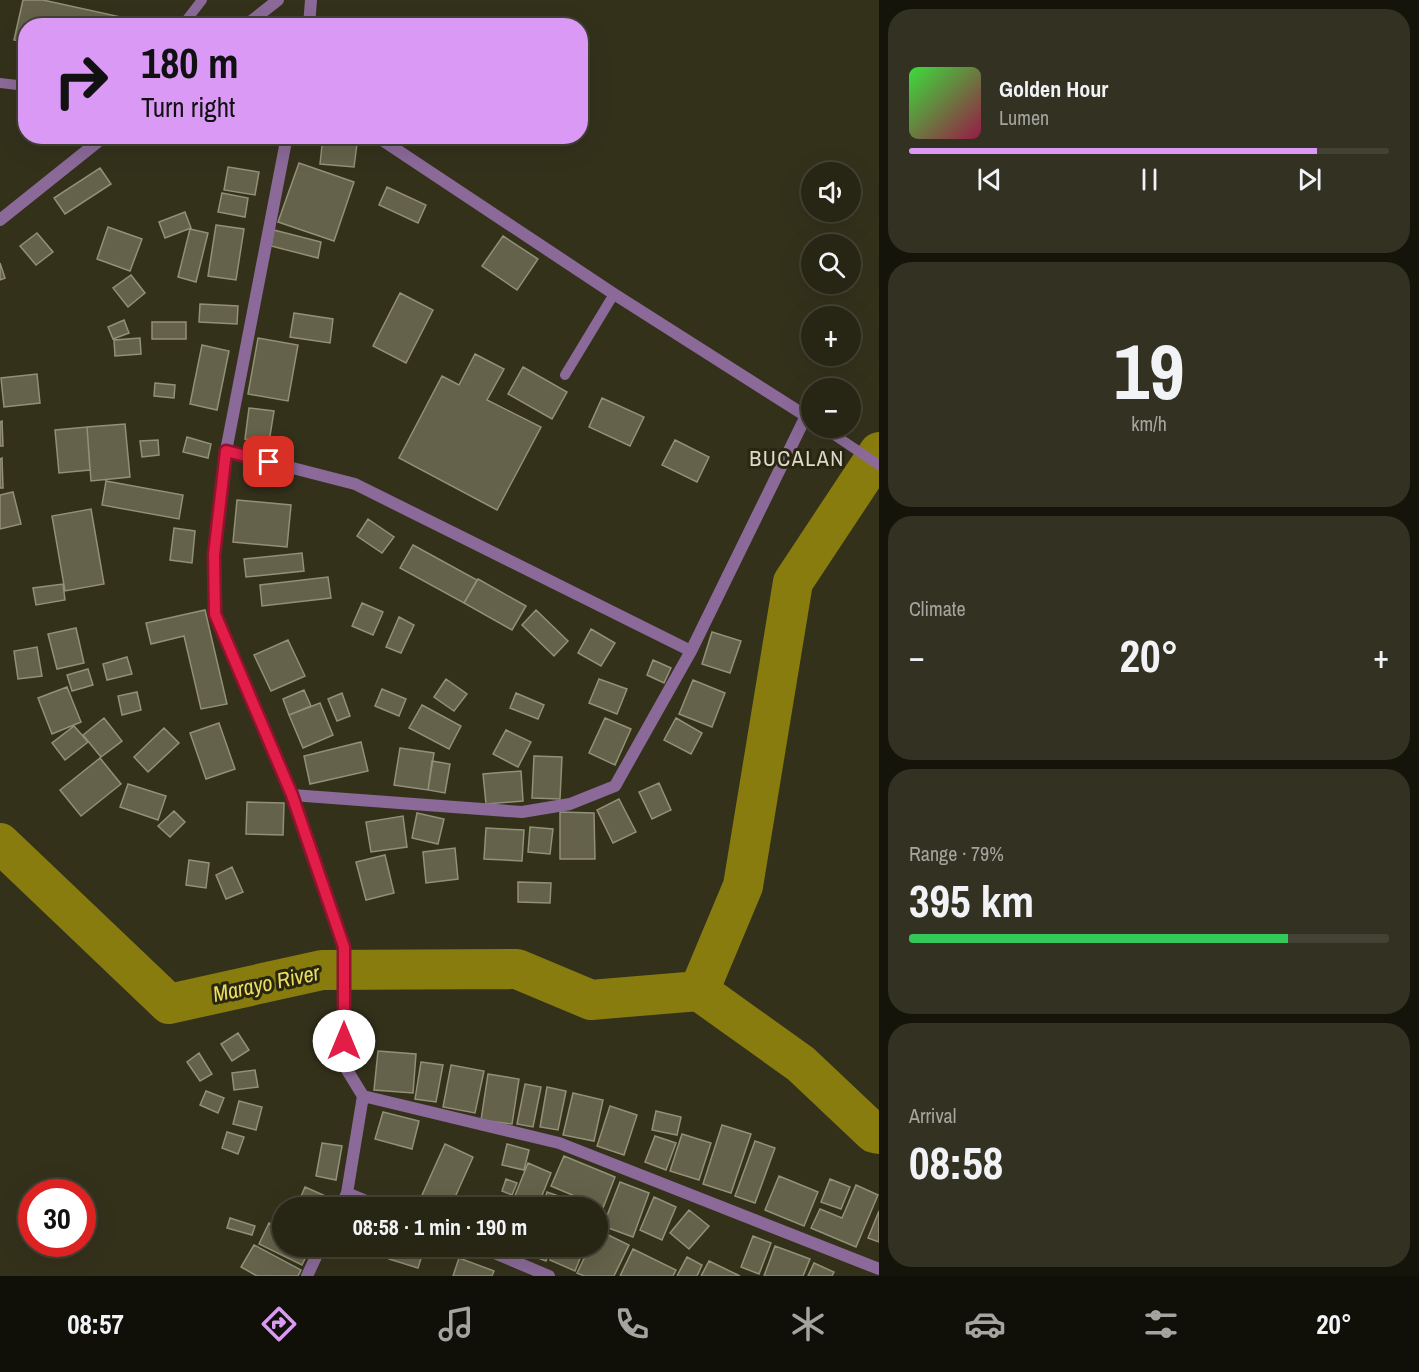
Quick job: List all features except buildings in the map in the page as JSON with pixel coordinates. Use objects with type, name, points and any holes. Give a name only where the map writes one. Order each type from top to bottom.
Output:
[{"type":"street","points":[[254,18],[273,0]]},
{"type":"street","points":[[310,18],[311,0]]},
{"type":"street","points":[[0,220],[95,144]]},
{"type":"street","points":[[285,144],[226,451],[214,555],[215,614],[292,795],[344,947],[344,1065],[363,1096],[345,1197]]},
{"type":"street","points":[[388,144],[614,294],[801,413]]},
{"type":"street","points":[[292,795],[522,812],[570,804],[615,786],[691,651],[801,434]]},
{"type":"street","points":[[226,451],[356,484],[691,651]]},
{"type":"street","points":[[363,1096],[559,1143],[879,1269]]},
{"type":"street","points":[[347,1193],[357,1197]]},
{"type":"street","points":[[307,1276],[316,1257]]},
{"type":"street","points":[[504,1257],[549,1276]]},
{"type":"lane","points":[[188,18],[202,0]]},
{"type":"lane","points":[[0,83],[18,85]]},
{"type":"lane","points":[[565,375],[614,294]]},
{"type":"lane","points":[[839,438],[879,465]]},
{"type":"waterway","points":[[699,991],[743,886],[793,582],[879,452]]},
{"type":"waterway","name":"Marayo River","points":[[0,843],[169,1004],[322,970],[517,969],[591,1000],[699,991]]},
{"type":"waterway","points":[[699,991],[801,1064],[874,1133],[879,1134]]},
{"type":"district","name":"BUCALAN","points":[[797,458]]},
{"type":"route","points":[[269,462],[226,451],[214,555],[215,614],[292,795],[344,947],[344,1041]]}]
